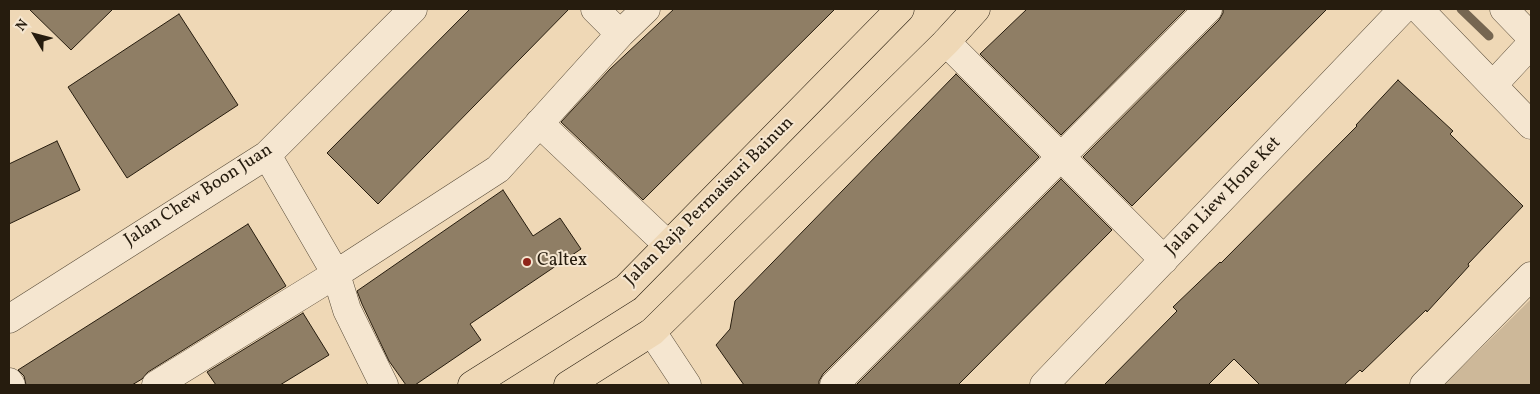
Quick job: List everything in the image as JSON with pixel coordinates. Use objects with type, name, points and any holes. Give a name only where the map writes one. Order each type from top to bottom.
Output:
[{"type":"main road","name":"Jalan Raja Permaisuri Bainun","points":[[472,385],[626,288],[900,9]]},
{"type":"main road","points":[[568,385],[652,332],[946,42],[976,9]]},
{"type":"street","name":"Jalan Chew Boon Juan","points":[[9,319],[267,155],[413,9]]},
{"type":"street","points":[[595,9],[620,34]]},
{"type":"street","points":[[156,385],[336,274],[498,168],[620,34],[646,9]]},
{"type":"street","points":[[834,385],[1208,9]]},
{"type":"street","name":"Jalan Liew Hone Ket","points":[[1044,385],[1404,9]]},
{"type":"street","points":[[1419,9],[1493,85],[1528,115]]},
{"type":"street","points":[[1504,9],[1531,37]]},
{"type":"street","points":[[946,42],[1164,260]]},
{"type":"street","points":[[1493,85],[1531,44]]},
{"type":"street","points":[[539,123],[668,246]]},
{"type":"street","points":[[267,155],[336,274],[347,310],[384,385]]},
{"type":"street","points":[[1424,385],[1531,276]]},
{"type":"street","points":[[652,332],[687,385]]},
{"type":"shaded area","points":[[1531,299],[1531,385],[1444,385]]},
{"type":"building","points":[[29,9],[113,9],[71,50]]},
{"type":"building","points":[[470,9],[569,9],[378,204],[327,153]]},
{"type":"building","points":[[674,9],[835,9],[643,200],[561,122],[610,69]]},
{"type":"building","points":[[1027,9],[1186,9],[1061,135],[980,54]]},
{"type":"building","points":[[1223,9],[1327,9],[1132,206],[1083,157],[1219,20]]},
{"type":"building","points":[[179,14],[238,105],[127,178],[68,87]]},
{"type":"building","points":[[956,74],[1039,157],[823,374],[819,385],[744,385],[716,345],[730,329],[735,301]]},
{"type":"building","points":[[1398,80],[1453,131],[1450,134],[1523,206],[1468,264],[1469,266],[1427,312],[1426,310],[1362,372],[1360,370],[1344,385],[1260,385],[1234,359],[1208,385],[1104,385],[1177,311],[1173,307],[1221,263],[1357,126]]},
{"type":"building","points":[[57,141],[80,190],[9,224],[9,164]]},
{"type":"building","points":[[1061,179],[1112,230],[958,385],[856,385]]},
{"type":"building","points":[[503,190],[533,236],[560,218],[581,249],[470,324],[481,340],[415,385],[406,385],[389,361],[357,291]]},
{"type":"building","points":[[248,224],[286,286],[148,372],[142,379],[132,385],[26,385],[24,376],[18,370]]},
{"type":"building","points":[[303,313],[329,355],[280,385],[216,385],[207,372]]},
{"type":"waterway","points":[[1461,9],[1489,36]]},
{"type":"place","name":"Caltex","points":[[527,262]]}]
